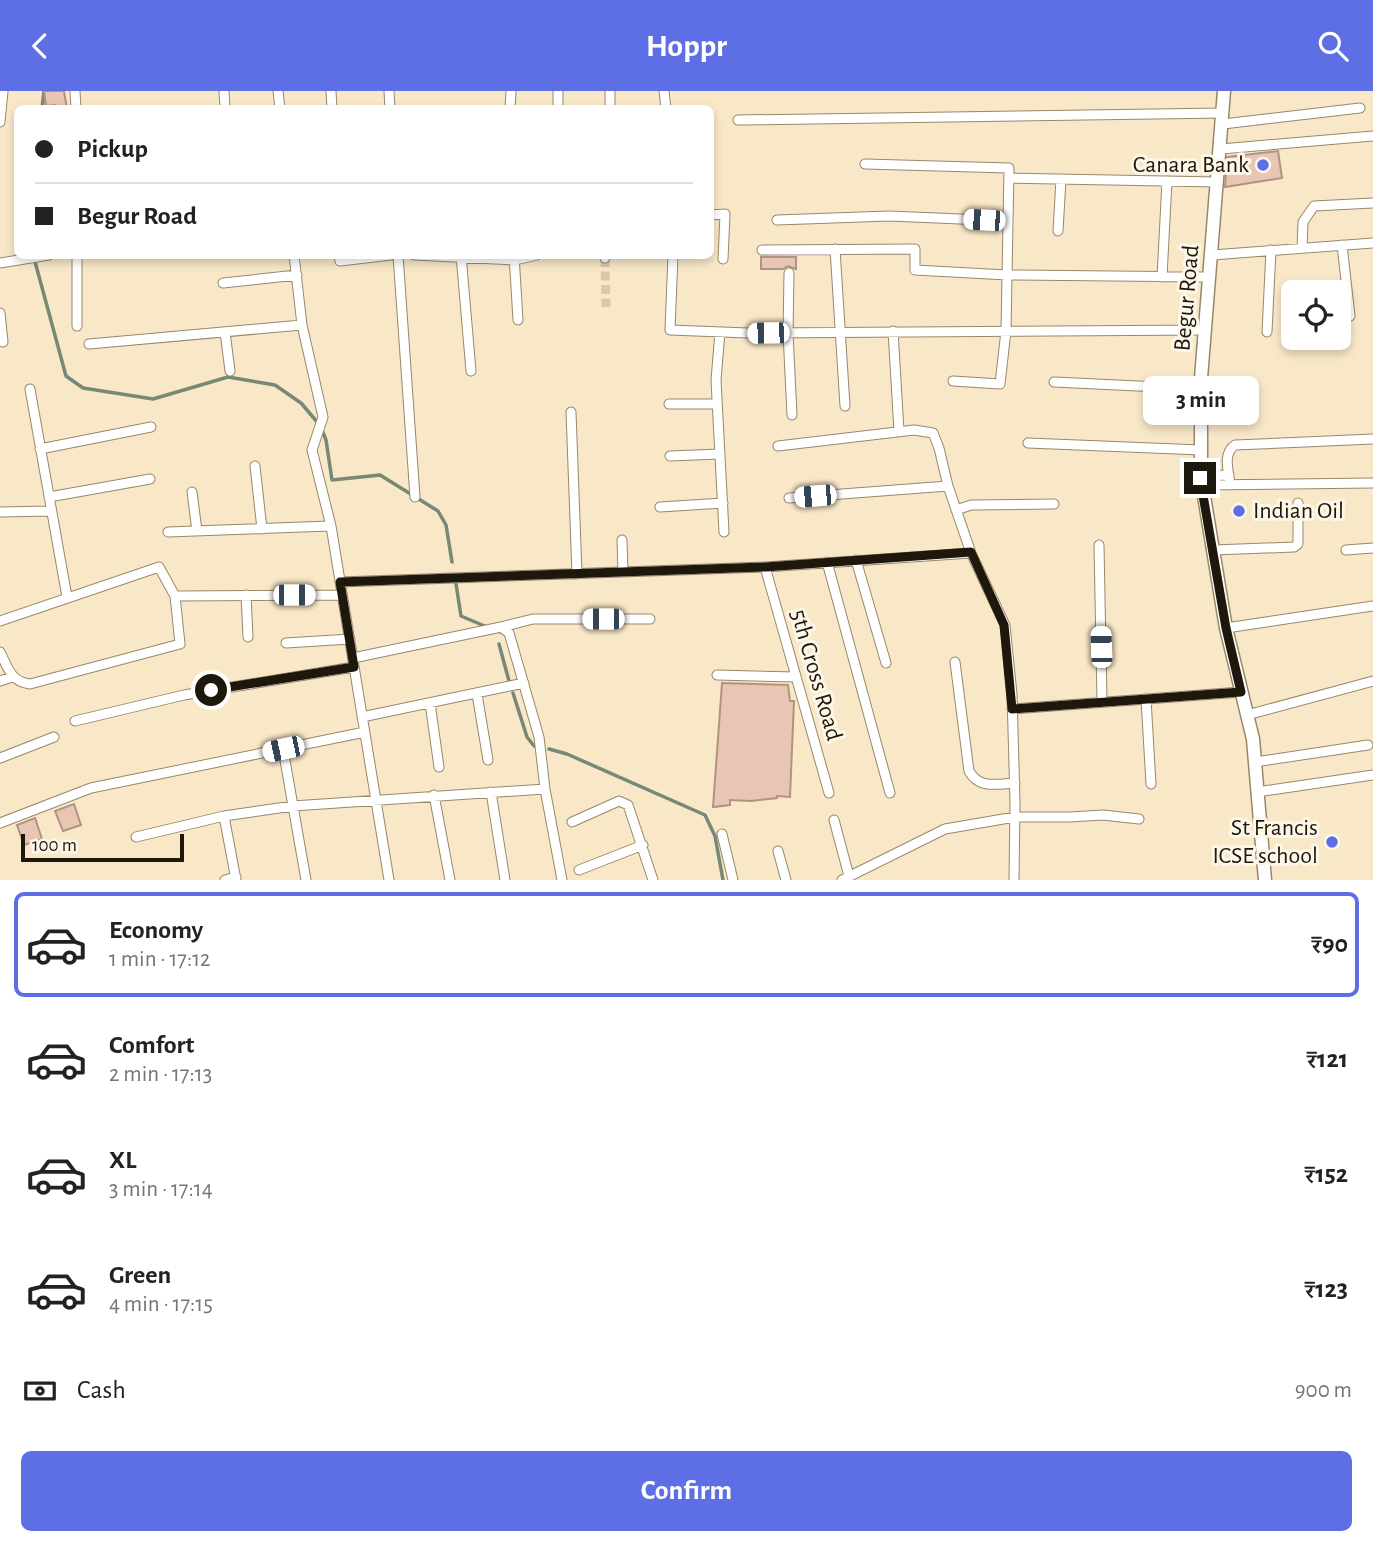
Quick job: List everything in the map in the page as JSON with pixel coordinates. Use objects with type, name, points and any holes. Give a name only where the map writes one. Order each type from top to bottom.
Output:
[{"type":"main road","name":"Begur Road","points":[[1224,91],[1201,389],[1201,481],[1226,628],[1253,740],[1265,880]]},
{"type":"street","points":[[0,122],[3,91]]},
{"type":"street","points":[[737,120],[1223,118],[1360,108]]},
{"type":"street","points":[[1221,149],[1373,135]]},
{"type":"street","points":[[865,164],[1009,168],[1006,331],[1000,384],[953,381]]},
{"type":"street","points":[[1009,178],[1218,182]]},
{"type":"street","points":[[1058,231],[1061,179]]},
{"type":"street","points":[[1162,277],[1167,181]]},
{"type":"street","points":[[1302,247],[1303,222],[1314,206],[1373,203]]},
{"type":"street","points":[[714,215],[725,214],[723,259]]},
{"type":"street","points":[[777,220],[889,216],[1008,221]]},
{"type":"street","points":[[1212,255],[1373,243]]},
{"type":"street","points":[[1342,245],[1346,280]]},
{"type":"street","points":[[835,249],[845,405]]},
{"type":"street","points":[[762,250],[915,249],[915,270],[1007,275],[1210,277]]},
{"type":"street","points":[[1267,332],[1271,250]]},
{"type":"street","points":[[0,263],[29,259]]},
{"type":"street","points":[[77,259],[77,326]]},
{"type":"street","points":[[295,259],[302,325],[323,417],[312,450],[331,526],[389,880]]},
{"type":"street","points":[[340,259],[357,259]]},
{"type":"street","points":[[398,259],[415,497]]},
{"type":"street","points":[[461,259],[471,371]]},
{"type":"street","points":[[514,259],[519,320]]},
{"type":"street","points":[[673,259],[670,330],[788,333],[1205,330]]},
{"type":"street","points":[[789,273],[788,333],[792,415]]},
{"type":"street","points":[[223,283],[297,275]]},
{"type":"street","points":[[0,313],[3,342]]},
{"type":"street","points":[[89,344],[302,325]]},
{"type":"street","points":[[893,331],[899,431]]},
{"type":"street","points":[[225,332],[230,371]]},
{"type":"street","points":[[720,332],[716,380],[724,532]]},
{"type":"street","points":[[1054,382],[1201,389]]},
{"type":"street","points":[[30,389],[67,597]]},
{"type":"street","points":[[669,404],[717,404]]},
{"type":"street","points":[[571,412],[577,574]]},
{"type":"street","points":[[40,449],[151,427]]},
{"type":"street","points":[[778,446],[899,431],[933,433],[971,552],[1004,625],[1012,709],[1015,783],[1014,880]]},
{"type":"street","points":[[1230,480],[1227,456],[1229,449],[1235,445],[1373,439]]},
{"type":"street","points":[[1028,443],[1201,450]]},
{"type":"street","points":[[670,456],[720,454]]},
{"type":"street","points":[[255,466],[262,529]]},
{"type":"street","points":[[48,497],[150,479]]},
{"type":"street","points":[[1201,481],[1373,483]]},
{"type":"street","points":[[789,498],[948,486]]},
{"type":"street","points":[[192,492],[197,531]]},
{"type":"street","points":[[660,507],[723,503]]},
{"type":"street","points":[[1213,550],[1294,547],[1298,544],[1298,503]]},
{"type":"street","points":[[956,510],[971,505],[1054,504]]},
{"type":"street","points":[[0,512],[51,511]]},
{"type":"street","points":[[168,532],[331,526]]},
{"type":"street","points":[[622,540],[623,572]]},
{"type":"street","points":[[1099,545],[1102,702]]},
{"type":"street","points":[[1346,549],[1373,548]]},
{"type":"street","points":[[340,582],[765,567],[971,552]]},
{"type":"street","points":[[856,561],[886,663]]},
{"type":"street","points":[[827,562],[890,793]]},
{"type":"street","points":[[0,621],[159,567],[175,596],[180,644],[30,684],[20,683],[12,677],[0,652]]},
{"type":"street","name":"5th Cross Road","points":[[765,567],[829,793]]},
{"type":"street","points":[[175,596],[342,594]]},
{"type":"street","points":[[246,595],[248,637]]},
{"type":"street","points":[[1226,628],[1373,606]]},
{"type":"street","points":[[75,720],[184,695],[353,662],[533,619],[650,619]]},
{"type":"street","points":[[501,627],[509,633],[539,737],[545,789],[562,880]]},
{"type":"street","points":[[286,643],[350,639]]},
{"type":"street","points":[[955,661],[969,771],[973,779],[980,784],[1015,783]]},
{"type":"street","points":[[717,675],[796,677]]},
{"type":"street","points":[[0,681],[12,677]]},
{"type":"street","points":[[1247,715],[1373,681]]},
{"type":"street","points":[[362,717],[524,683]]},
{"type":"street","points":[[1012,709],[1241,692]]},
{"type":"street","points":[[477,694],[488,760]]},
{"type":"street","points":[[1146,699],[1151,784]]},
{"type":"street","points":[[430,703],[439,767]]},
{"type":"street","points":[[0,823],[91,788],[365,732]]},
{"type":"street","points":[[0,758],[54,737]]},
{"type":"street","points":[[1255,762],[1368,745]]},
{"type":"street","points":[[283,749],[306,880]]},
{"type":"street","points":[[1257,792],[1373,775]]},
{"type":"street","points":[[136,837],[223,816],[293,806],[545,789]]},
{"type":"street","points":[[491,792],[505,880]]},
{"type":"street","points":[[434,795],[450,880]]},
{"type":"street","points":[[572,823],[619,801],[628,805],[653,880]]},
{"type":"street","points":[[834,820],[845,878],[945,829],[1015,817],[1103,815],[1139,819]]},
{"type":"street","points":[[223,816],[236,879],[225,880]]},
{"type":"street","points":[[722,834],[733,880]]},
{"type":"street","points":[[579,870],[643,845]]},
{"type":"street","points":[[778,851],[786,880]]},
{"type":"building","points":[[44,91],[64,91],[66,105],[46,105]]},
{"type":"building","points":[[1278,151],[1282,178],[1225,187],[1227,157]]},
{"type":"building","points":[[761,257],[796,257],[796,269],[788,266],[783,269],[761,269]]},
{"type":"building","points":[[722,683],[788,685],[790,701],[794,701],[790,797],[730,800],[730,805],[713,807]]},
{"type":"building","points":[[74,804],[81,825],[63,831],[55,811]]},
{"type":"building","points":[[35,818],[42,839],[24,845],[17,825]]},
{"type":"waterway","points":[[42,105],[44,91]]},
{"type":"waterway","points":[[34,259],[66,376],[83,388],[153,399],[228,377],[275,385],[301,403],[318,423]]},
{"type":"waterway","points":[[322,430],[332,480],[380,475],[438,511],[446,525],[452,562]]},
{"type":"waterway","points":[[456,584],[461,616],[487,627]]},
{"type":"waterway","points":[[499,644],[509,681]]},
{"type":"waterway","points":[[513,693],[527,737],[534,746]]},
{"type":"waterway","points":[[549,749],[567,754],[705,815],[715,836],[723,880]]},
{"type":"tunnel","points":[[605,259],[606,307]]},
{"type":"place","name":"Canara Bank","points":[[1263,165]]},
{"type":"place","name":"Indian Oil","points":[[1239,511]]},
{"type":"place","name":"St Francis ICSE school","points":[[1332,842]]},
{"type":"route","points":[[211,690],[354,667],[340,582],[765,567],[971,552],[1004,625],[1012,709],[1241,692],[1226,628],[1200,478]]}]
